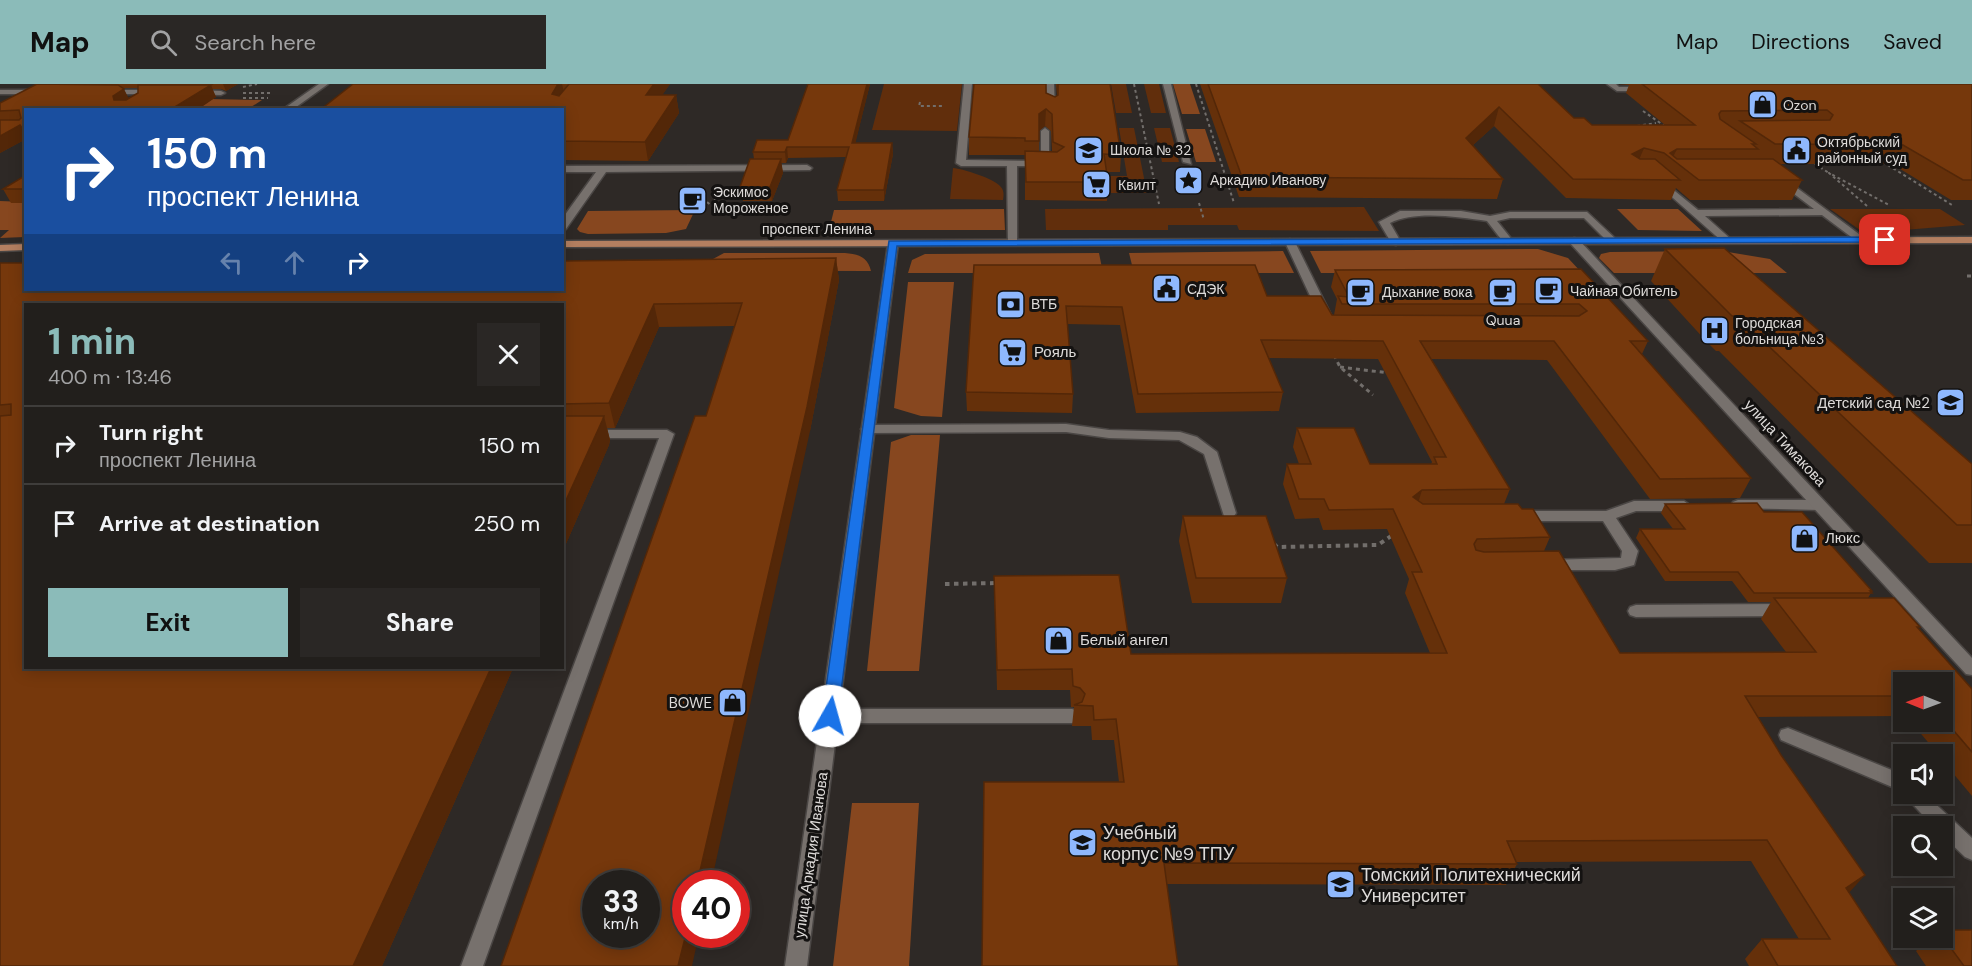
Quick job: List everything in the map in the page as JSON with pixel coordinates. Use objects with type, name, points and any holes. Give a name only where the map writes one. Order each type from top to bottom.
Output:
[{"type":"main road","name":"проспект Ленина","points":[[564,244],[1972,240]]},
{"type":"main road","points":[[0,248],[24,248]]},
{"type":"street","points":[[289,108],[324,84]]},
{"type":"street","points":[[968,84],[961,163],[1051,164],[1045,131]]},
{"type":"street","points":[[1050,84],[1052,109]]},
{"type":"street","points":[[1167,84],[1188,162]]},
{"type":"street","points":[[1611,84],[1617,89],[1653,89]]},
{"type":"street","points":[[0,92],[45,92]]},
{"type":"street","points":[[103,92],[174,92]]},
{"type":"street","points":[[126,92],[140,100]]},
{"type":"street","points":[[185,93],[221,93]]},
{"type":"street","points":[[1012,163],[1013,243]]},
{"type":"street","points":[[564,169],[807,168]]},
{"type":"street","points":[[564,224],[603,169]]},
{"type":"street","points":[[1650,173],[1728,241]]},
{"type":"street","points":[[1771,173],[1862,240]]},
{"type":"street","points":[[1696,213],[1824,212]]},
{"type":"street","points":[[1396,242],[1384,222],[1400,214],[1461,214],[1490,219],[1510,215],[1587,215],[1613,241]]},
{"type":"street","points":[[1490,219],[1508,241]]},
{"type":"street","name":"улица Тимакова","points":[[1574,241],[1972,669]]},
{"type":"street","points":[[1290,242],[1332,328]]},
{"type":"street","name":"улица Аркадия Иванова","points":[[796,966],[893,243]]},
{"type":"street","points":[[868,429],[1066,428],[1108,434],[1180,436],[1192,440],[1210,452],[1229,513]]},
{"type":"street","points":[[472,966],[666,434],[564,434]]},
{"type":"street","points":[[1727,506],[1820,505]]},
{"type":"street","points":[[1505,516],[1607,516],[1634,506],[1704,506]]},
{"type":"street","points":[[1534,565],[1615,565],[1628,561],[1630,551],[1607,516]]},
{"type":"street","points":[[1636,611],[1801,610]]},
{"type":"street","points":[[1893,610],[1917,610]]},
{"type":"street","points":[[830,716],[1072,716]]},
{"type":"street","points":[[1788,735],[1893,779]]},
{"type":"street","points":[[1923,804],[1972,851]]},
{"type":"path","points":[[243,87],[257,84]]},
{"type":"path","points":[[1134,84],[1159,204]]},
{"type":"path","points":[[1196,84],[1234,203]]},
{"type":"path","points":[[221,93],[279,93]]},
{"type":"path","points":[[1656,112],[1645,113],[1657,123],[1673,131]]},
{"type":"path","points":[[1634,126],[1657,123]]},
{"type":"path","points":[[1891,160],[1880,160],[1952,205]]},
{"type":"path","points":[[1815,164],[1889,205]]},
{"type":"path","points":[[1829,173],[1867,206]]},
{"type":"path","points":[[1198,199],[1205,225]]},
{"type":"path","points":[[1966,276],[1972,276]]},
{"type":"path","points":[[1332,328],[1325,337],[1340,367],[1373,395]]},
{"type":"path","points":[[1340,367],[1399,375]]},
{"type":"path","points":[[1267,540],[1277,547],[1378,545],[1397,531]]},
{"type":"path","points":[[945,584],[1005,583]]},
{"type":"shaded area","points":[[884,84],[962,84],[957,131],[872,130]]},
{"type":"shaded area","points":[[1111,84],[1126,84],[1132,113],[1116,113]]},
{"type":"shaded area","points":[[1144,84],[1159,84],[1166,113],[1151,113]]},
{"type":"shaded area","points":[[1173,84],[1190,84],[1200,114],[1182,114]]},
{"type":"shaded area","points":[[209,99],[262,100],[250,108],[195,108]]},
{"type":"shaded area","points":[[1119,128],[1134,128],[1147,193],[1111,193],[1108,176],[1127,176]]},
{"type":"shaded area","points":[[1154,128],[1170,128],[1179,162],[1162,162]]},
{"type":"shaded area","points":[[1186,129],[1205,129],[1216,162],[1196,162]]},
{"type":"shaded area","points":[[953,168],[978,174],[996,183],[1003,191],[1003,200],[950,199]]},
{"type":"shaded area","points":[[0,201],[24,202],[24,237],[0,238],[9,230],[0,230]]},
{"type":"shaded area","points":[[1364,207],[1379,231],[1239,230],[1237,225],[1168,225],[1168,230],[1046,230],[1045,209]]},
{"type":"shaded area","points":[[1004,209],[1005,230],[829,230],[834,210]]},
{"type":"shaded area","points":[[1617,209],[1678,209],[1702,231],[1638,230]]},
{"type":"shaded area","points":[[1830,209],[1940,209],[1965,225],[1904,230],[1860,230]]},
{"type":"shaded area","points":[[695,210],[686,229],[666,233],[588,234],[577,229],[588,211]]},
{"type":"shaded area","points":[[1538,249],[1568,258],[1582,273],[1321,273],[1310,251]]},
{"type":"shaded area","points":[[1283,251],[1294,273],[1134,273],[1129,253]]},
{"type":"shaded area","points":[[1722,251],[1770,259],[1787,273],[1614,273],[1599,258],[1601,254],[1610,252]]},
{"type":"shaded area","points":[[724,253],[850,253],[865,259],[871,271],[566,270],[702,265]]},
{"type":"shaded area","points":[[1099,253],[1103,273],[908,273],[912,260],[925,254]]},
{"type":"shaded area","points":[[908,282],[954,282],[942,417],[921,416],[894,408]]},
{"type":"shaded area","points":[[911,435],[940,435],[919,671],[867,671],[891,442]]},
{"type":"shaded area","points":[[852,803],[919,803],[909,966],[833,966]]},
{"type":"building","points":[[37,84],[118,85],[124,89],[113,96],[114,100],[126,100],[138,93],[138,85],[211,85],[173,108],[24,108],[24,131],[20,125],[0,136],[0,120],[19,120],[21,118],[19,110],[0,111],[0,103]]},
{"type":"building","points":[[353,84],[558,84],[552,94],[559,96],[569,84],[654,84],[646,95],[676,95],[645,142],[564,141],[564,108],[323,108]]},
{"type":"building","points":[[808,84],[867,84],[852,143],[892,143],[884,190],[837,190],[849,147],[787,147],[785,152],[753,152],[757,140],[788,140]]},
{"type":"building","points":[[974,84],[1046,84],[1046,93],[1055,97],[1058,95],[1058,84],[1110,84],[1121,155],[1104,154],[1108,182],[1026,182],[1025,151],[1057,152],[1064,147],[1053,142],[1052,114],[1046,109],[1039,114],[1039,141],[1025,141],[1025,138],[969,137]]},
{"type":"building","points":[[1208,84],[1538,84],[1574,118],[1584,118],[1592,125],[1695,125],[1642,84],[1972,84],[1972,180],[1963,180],[1903,145],[1775,144],[1740,121],[1830,120],[1833,115],[1827,110],[1721,111],[1720,119],[1756,144],[1752,144],[1758,149],[1677,149],[1670,153],[1677,159],[1773,159],[1802,180],[1699,180],[1664,153],[1644,148],[1632,154],[1640,159],[1655,159],[1680,180],[1573,179],[1499,107],[1466,138],[1503,179],[1242,177]]},
{"type":"building","points":[[750,159],[781,159],[770,187],[740,187]]},
{"type":"building","points":[[24,176],[24,189],[3,189]]},
{"type":"building","points":[[1724,248],[1972,464],[1972,525],[1957,525],[1737,316],[1732,316],[1665,249]]},
{"type":"building","points":[[836,258],[807,407],[700,870],[672,870],[672,948],[682,948],[678,966],[501,966],[695,416],[706,416],[742,303],[654,304],[609,403],[564,404],[564,303],[24,303],[24,669],[491,669],[353,966],[0,966],[0,416],[11,415],[11,404],[0,405],[0,263],[24,263],[24,291],[564,291],[564,261]]},
{"type":"building","points":[[974,265],[1255,265],[1267,296],[1321,296],[1332,315],[1579,316],[1587,311],[1579,304],[1342,304],[1338,296],[1349,297],[1335,270],[1581,269],[1648,341],[1630,341],[1751,478],[1660,479],[1554,341],[1420,341],[1510,489],[1422,490],[1413,497],[1423,504],[1518,504],[1522,509],[1533,509],[1550,537],[1477,539],[1474,544],[1476,550],[1484,552],[1559,551],[1620,653],[1816,652],[1774,598],[1894,598],[1972,689],[1972,752],[1953,730],[1953,672],[1893,672],[1893,696],[1745,696],[1781,755],[1865,875],[1846,888],[1897,966],[1778,966],[1762,939],[1830,939],[1767,840],[1507,841],[1517,864],[1164,863],[1178,966],[982,966],[984,782],[1124,782],[1116,719],[1094,720],[1093,706],[1074,705],[1082,702],[1085,694],[1080,688],[1073,686],[1072,669],[997,670],[994,576],[1119,575],[1131,654],[1447,653],[1412,572],[1422,572],[1393,509],[1329,510],[1324,499],[1299,499],[1287,464],[1311,464],[1297,428],[1354,428],[1370,464],[1437,464],[1434,457],[1446,457],[1383,341],[1261,340],[1283,392],[1138,394],[1122,307],[1066,306],[1073,394],[966,392]]},
{"type":"building","points":[[564,416],[604,416],[564,505]]},
{"type":"building","points":[[1757,503],[1764,512],[1802,512],[1872,593],[1754,593],[1738,572],[1670,572],[1640,529],[1685,529],[1665,504]]},
{"type":"building","points":[[1183,516],[1266,516],[1287,578],[1196,578]]},
{"type":"building","points":[[1953,930],[1972,930],[1972,966],[1964,966],[1951,948],[1953,948]]},
{"type":"place","name":"Ozon","points":[[1762,105]]},
{"type":"place","name":"Школа № 32","points":[[1089,150]]},
{"type":"place","name":"Октябрьский районный суд","points":[[1796,150]]},
{"type":"place","name":"Аркадию Иванову","points":[[1189,180]]},
{"type":"place","name":"Квилт","points":[[1097,185]]},
{"type":"place","name":"Эскимос Мороженое","points":[[692,200]]},
{"type":"place","name":"СДЭК","points":[[1166,289]]},
{"type":"place","name":"Чайная Обитель","points":[[1549,291]]},
{"type":"place","name":"Дыхание вока","points":[[1361,292]]},
{"type":"place","name":"Quua","points":[[1503,293]]},
{"type":"place","name":"ВТБ","points":[[1010,304]]},
{"type":"place","name":"Городская больница №3","points":[[1714,331]]},
{"type":"place","name":"Рояль","points":[[1013,352]]},
{"type":"place","name":"Детский сад №2","points":[[1951,403]]},
{"type":"place","name":"Люкс","points":[[1804,538]]},
{"type":"place","name":"Белый ангел","points":[[1059,640]]},
{"type":"place","name":"BOWE","points":[[733,703]]},
{"type":"place","name":"Учебный корпус №9 ТПУ","points":[[1082,843]]},
{"type":"place","name":"Томский Политехнический Университет","points":[[1340,885]]},
{"type":"route","points":[[830,716],[893,243],[1885,240]]}]
